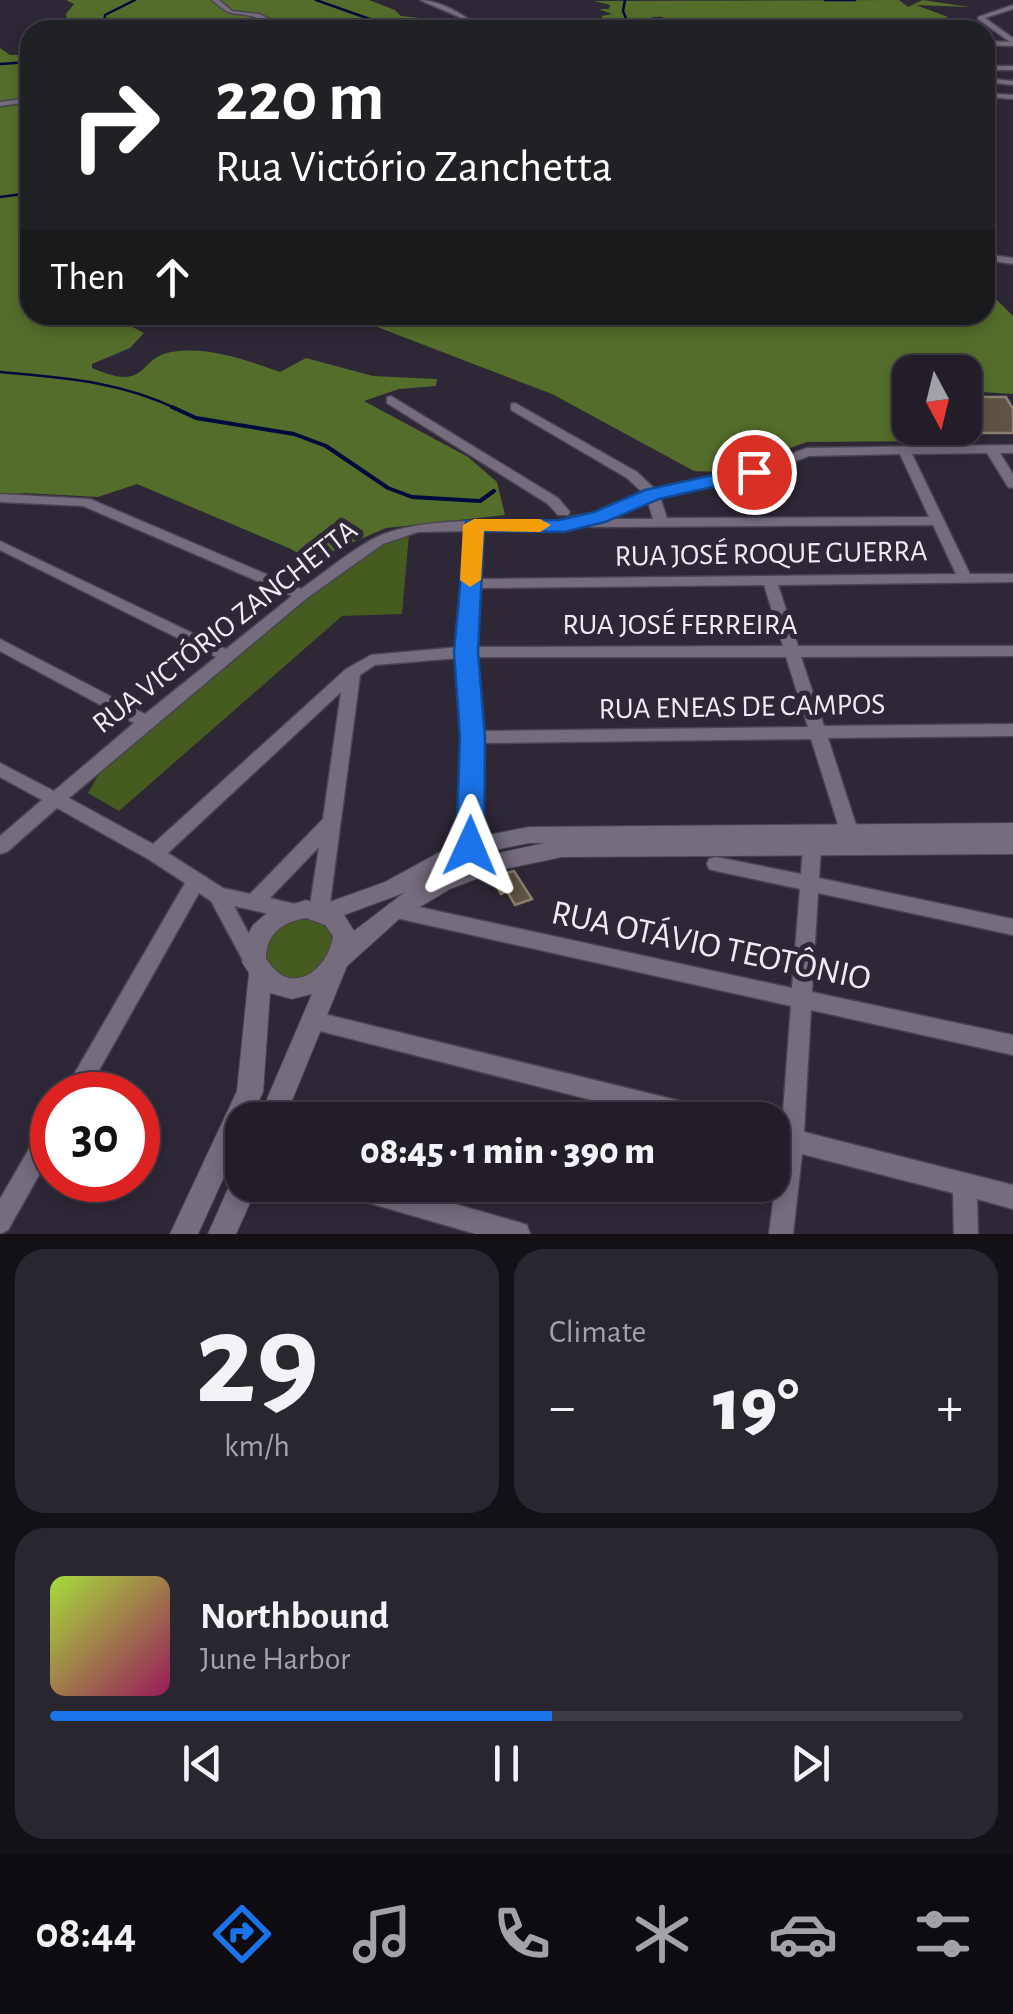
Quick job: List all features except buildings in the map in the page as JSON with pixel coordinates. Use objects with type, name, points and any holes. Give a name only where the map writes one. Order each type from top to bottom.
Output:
[{"type":"street","points":[[215,0],[230,14],[269,20]]},
{"type":"street","points":[[423,0],[466,20]]},
{"type":"street","points":[[983,20],[980,18],[1013,7]]},
{"type":"street","points":[[390,400],[543,496],[562,518],[662,522],[936,520]]},
{"type":"street","points":[[515,407],[632,475],[652,494],[662,522]]},
{"type":"street","points":[[991,449],[1013,484]]},
{"type":"street","points":[[562,518],[598,517],[652,494],[754,472],[807,452],[1013,449]]},
{"type":"street","points":[[904,450],[966,580]]},
{"type":"street","points":[[0,498],[85,502],[302,596]]},
{"type":"street","name":"RUA VICTÓRIO ZANCHETTA","points":[[0,847],[302,596],[389,536],[417,528],[562,518]]},
{"type":"street","points":[[470,846],[472,737],[466,652],[474,525]]},
{"type":"street","points":[[0,544],[228,656]]},
{"type":"street","name":"RUA JOSÉ ROQUE GUERRA","points":[[470,584],[1013,578]]},
{"type":"street","points":[[770,582],[796,652],[849,832]]},
{"type":"street","points":[[0,644],[146,722]]},
{"type":"street","name":"RUA JOSÉ FERREIRA","points":[[352,673],[371,660],[466,652],[1013,651]]},
{"type":"street","points":[[322,912],[329,824],[352,673]]},
{"type":"street","points":[[155,854],[352,673]]},
{"type":"street","name":"RUA ENEAS DE CAMPOS","points":[[472,737],[1013,730]]},
{"type":"street","points":[[0,768],[155,854],[218,896],[275,910],[322,912],[393,888],[470,846],[528,836],[1013,831]]},
{"type":"street","points":[[255,902],[329,824]]},
{"type":"street","points":[[787,1102],[800,998],[812,846]]},
{"type":"street","points":[[218,896],[257,968],[270,982],[297,988],[325,978],[369,929],[428,888],[476,866],[516,855],[562,850],[1013,846]]},
{"type":"street","points":[[716,864],[1013,927]]},
{"type":"street","points":[[86,1072],[195,883]]},
{"type":"street","name":"RUA OTÁVIO TEOTÔNIO","points":[[396,910],[1013,1045]]},
{"type":"street","points":[[184,1234],[250,1092],[257,937],[266,926],[292,911]]},
{"type":"street","points":[[278,1102],[346,947],[341,927],[322,912]]},
{"type":"street","points":[[312,1020],[641,1102]]},
{"type":"street","points":[[790,1139],[1013,1196]]},
{"type":"street","points":[[0,1222],[30,1170]]},
{"type":"street","points":[[966,1185],[966,1234]]},
{"type":"street","points":[[222,1234],[236,1202]]},
{"type":"street","points":[[407,1202],[518,1234]]},
{"type":"street","points":[[781,1202],[781,1234]]},
{"type":"green space","points":[[66,0],[369,0],[401,16],[422,20],[67,20],[66,14],[74,4]]},
{"type":"green space","points":[[899,0],[908,7],[923,0],[969,7],[916,5],[948,17],[942,20],[605,20],[601,16],[612,14],[599,9],[609,9],[610,5],[594,1]]},
{"type":"green space","points":[[0,48],[10,55],[20,55],[20,325],[131,326],[144,333],[130,348],[92,364],[92,368],[124,377],[140,372],[160,355],[199,351],[227,355],[280,372],[306,358],[373,376],[437,379],[436,386],[399,389],[364,401],[468,457],[497,482],[505,515],[386,528],[331,552],[324,566],[310,572],[305,558],[291,549],[137,484],[98,497],[24,493],[0,497]]},
{"type":"green space","points":[[995,298],[1013,316],[1013,394],[982,392],[982,355],[892,355],[892,441],[807,442],[721,472],[694,471],[552,394],[372,325],[995,325]]},
{"type":"green space","points":[[409,534],[402,614],[342,616],[119,811],[88,793],[99,774],[340,572],[373,547]]},
{"type":"green space","points":[[303,919],[320,923],[330,932],[331,962],[305,976],[291,978],[267,962],[266,953],[280,928]]},
{"type":"waterway","points":[[105,20],[105,15],[135,0]]},
{"type":"waterway","points":[[316,0],[373,20]]},
{"type":"waterway","points":[[625,0],[627,20]]},
{"type":"waterway","points":[[825,0],[855,0]]},
{"type":"waterway","points":[[0,64],[20,63]]},
{"type":"waterway","points":[[0,197],[20,194]]},
{"type":"waterway","points":[[0,372],[113,387],[177,409]]},
{"type":"waterway","points":[[172,407],[196,418],[294,434],[326,446],[388,488],[412,497],[480,501],[494,491]]},
{"type":"slow traffic","points":[[470,580],[474,525],[540,525]]},
{"type":"route","points":[[470,846],[472,737],[466,652],[474,525],[564,526],[573,520],[598,517],[652,494],[754,472]]}]
